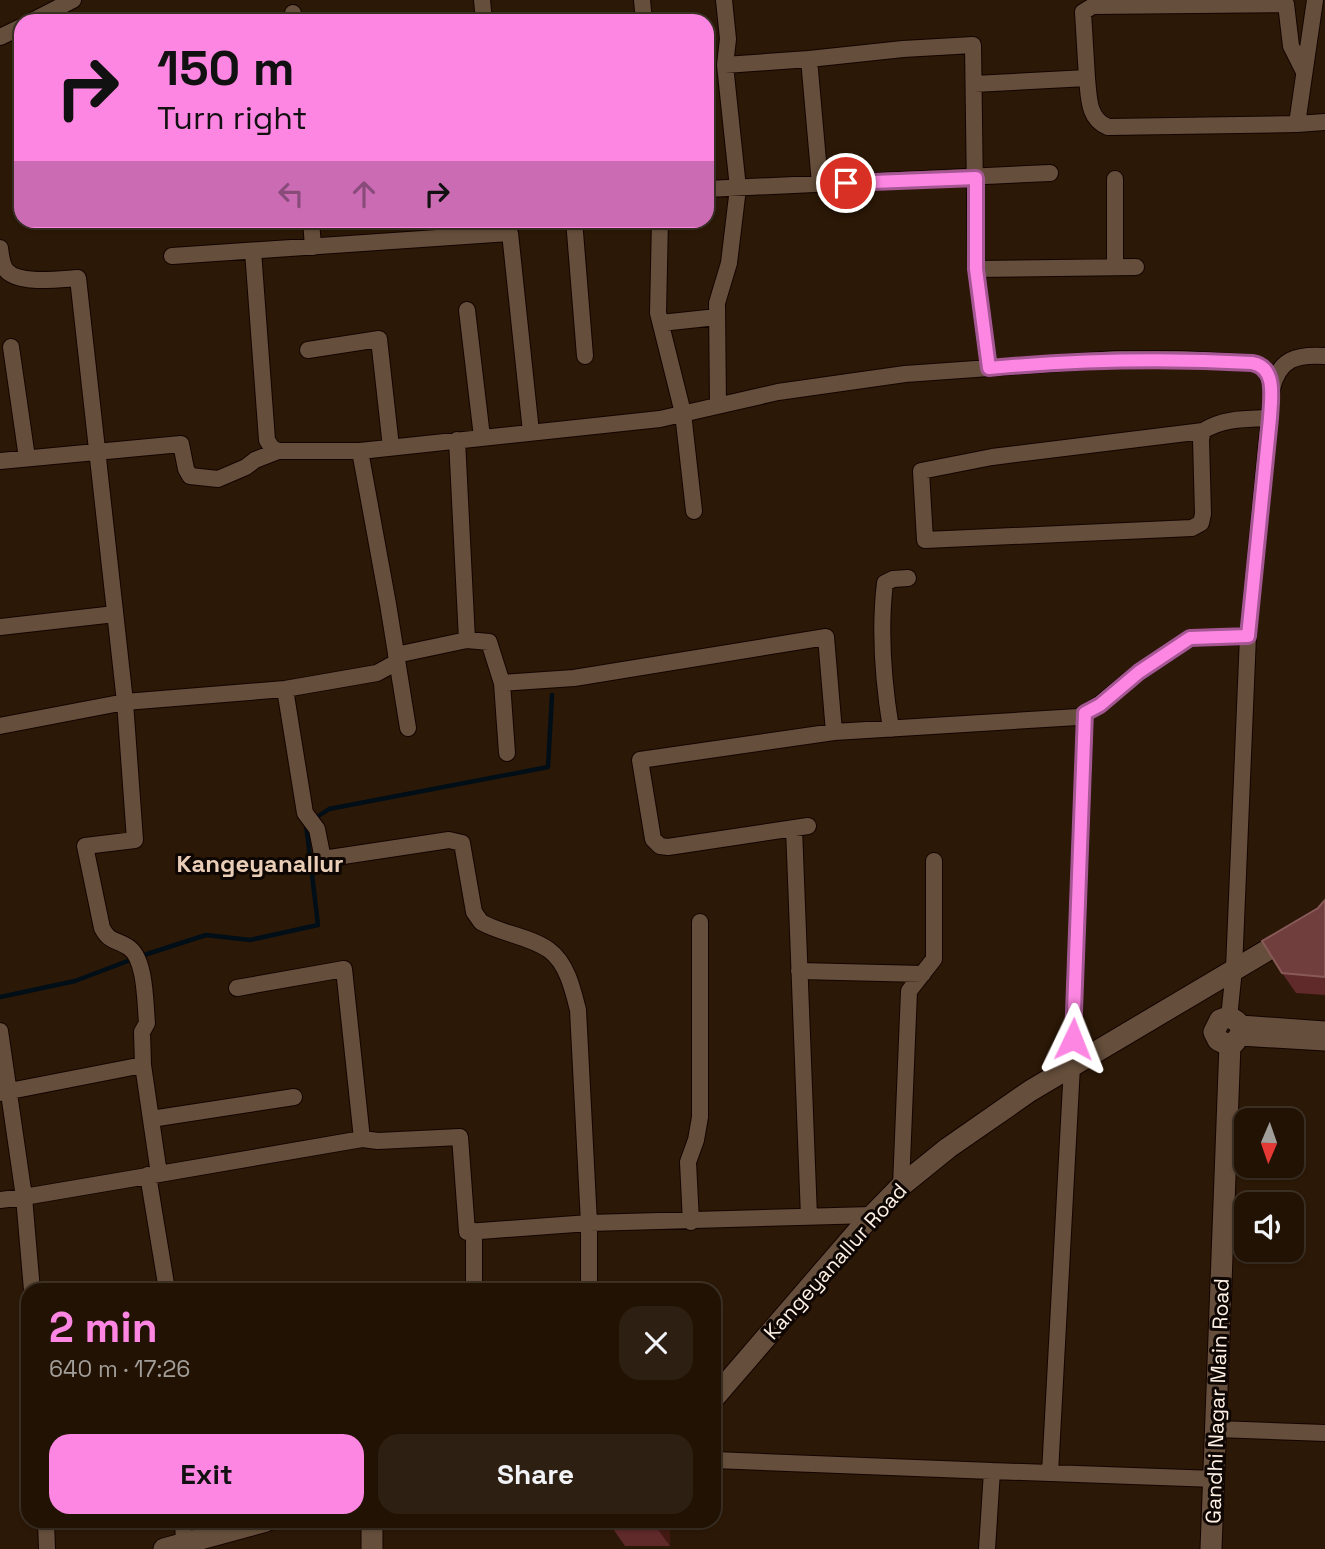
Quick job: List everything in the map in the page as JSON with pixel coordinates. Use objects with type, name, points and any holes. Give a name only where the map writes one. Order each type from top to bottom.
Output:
[{"type":"street","points":[[46,14],[73,0]]},
{"type":"street","points":[[718,405],[717,303],[729,263],[738,188],[725,65],[728,39],[724,0]]},
{"type":"street","points":[[1297,124],[1315,0]]},
{"type":"street","points":[[1304,72],[1291,46],[1286,4],[1082,6],[1087,78],[1093,116],[1100,124],[1108,127],[1325,122]]},
{"type":"street","points":[[725,65],[974,45],[976,269],[989,368]]},
{"type":"street","points":[[809,59],[820,184]]},
{"type":"street","points":[[974,84],[1087,78]]},
{"type":"street","points":[[714,190],[1050,173]]},
{"type":"street","points":[[1115,179],[1115,267]]},
{"type":"street","points":[[312,228],[313,247]]},
{"type":"street","points":[[172,256],[313,247],[499,228]]},
{"type":"street","points":[[509,228],[531,432]]},
{"type":"street","points":[[575,228],[585,356]]},
{"type":"street","points":[[660,228],[658,313],[682,413],[694,511]]},
{"type":"street","points":[[0,248],[5,269],[13,276],[34,279],[78,278],[125,702],[135,840],[85,846],[102,928],[107,938],[135,954],[147,1023],[142,1032],[143,1065],[151,1119],[153,1175],[166,1283]]},
{"type":"street","points":[[253,251],[267,440],[278,452]]},
{"type":"street","points":[[976,269],[1136,267]]},
{"type":"street","points":[[467,310],[482,437]]},
{"type":"street","points":[[661,323],[717,317]]},
{"type":"street","points":[[308,350],[379,339],[391,447]]},
{"type":"street","points":[[11,348],[27,458]]},
{"type":"street","points":[[1235,1031],[1234,969],[1248,636],[1272,389],[1275,374],[1286,363],[1297,357],[1325,356]]},
{"type":"street","points":[[0,461],[181,444],[190,476],[218,479],[246,467],[255,460],[278,452],[360,451],[637,421],[839,382],[905,374],[1116,359],[1252,363],[1261,365],[1268,372],[1272,389]]},
{"type":"street","points":[[1203,431],[1203,514],[1201,523],[1192,528],[925,540],[921,471],[992,457],[1203,431],[1227,421],[1270,418]]},
{"type":"street","points":[[457,440],[467,640]]},
{"type":"street","points":[[360,451],[408,728]]},
{"type":"street","points":[[891,729],[883,660],[882,611],[885,583],[893,579],[908,578]]},
{"type":"street","points":[[0,627],[115,614]]},
{"type":"street","points":[[809,1217],[799,971],[801,827],[660,846],[653,839],[640,760],[834,732],[1078,717],[1100,705],[1139,672],[1190,638],[1248,636]]},
{"type":"street","points":[[502,683],[574,678],[826,637],[834,732]]},
{"type":"street","points":[[0,726],[125,702],[285,689],[377,673],[397,658],[467,640],[489,642],[502,683],[507,753]]},
{"type":"street","points":[[285,689],[305,813],[317,829],[323,859],[449,840],[462,843],[474,912],[481,922],[550,951],[564,969],[578,1010],[589,1223],[589,1283]]},
{"type":"street","points":[[1049,1473],[1072,1066],[1085,713]]},
{"type":"street","points":[[901,1186],[909,991],[934,959],[934,861]]},
{"type":"street","name":"Kangeyanallur Road","points":[[721,1390],[872,1215],[901,1186],[958,1141],[1030,1091],[1325,916]]},
{"type":"street","points":[[691,1222],[688,1162],[700,1117],[699,922]]},
{"type":"street","points":[[237,988],[344,969],[362,1139]]},
{"type":"street","points":[[799,971],[923,974]]},
{"type":"street","points":[[0,1031],[4,1092],[24,1196],[31,1283]]},
{"type":"street","points":[[1235,1031],[1325,1032]]},
{"type":"street","points":[[1235,1031],[1325,1040]]},
{"type":"street","name":"Gandhi Nagar Main Road","points":[[1211,1549],[1235,1031]]},
{"type":"street","points":[[4,1092],[143,1065]]},
{"type":"street","points":[[151,1119],[294,1097]]},
{"type":"street","points":[[0,1200],[362,1139],[378,1141],[460,1137],[467,1232],[589,1223],[872,1215]]},
{"type":"street","points":[[474,1231],[474,1283]]},
{"type":"street","points":[[1217,1429],[1325,1433]]},
{"type":"street","points":[[721,1460],[1214,1479]]},
{"type":"street","points":[[987,1549],[992,1471]]},
{"type":"street","points":[[46,1528],[47,1549]]},
{"type":"street","points":[[172,1547],[180,1528]]},
{"type":"street","points":[[172,1547],[241,1528]]},
{"type":"street","points":[[372,1528],[372,1549]]},
{"type":"building","points":[[1325,900],[1325,977],[1282,973],[1262,941],[1318,908]]},
{"type":"waterway","points":[[314,819],[329,809],[548,767],[552,695]]},
{"type":"waterway","points":[[141,956],[206,935],[250,940],[318,925],[306,824]]},
{"type":"waterway","points":[[0,997],[75,981],[133,959]]},
{"type":"district","name":"Kangeyanallur","points":[[260,863]]},
{"type":"route","points":[[846,183],[976,178],[976,269],[989,368],[1116,359],[1180,359],[1252,363],[1261,365],[1268,372],[1272,389],[1270,418],[1248,636],[1190,638],[1139,672],[1100,705],[1085,713],[1073,1039]]}]
